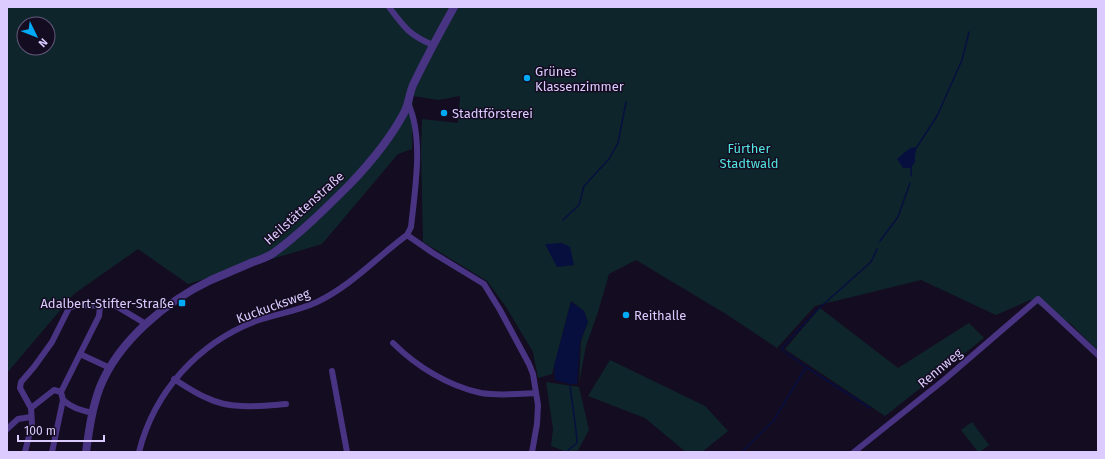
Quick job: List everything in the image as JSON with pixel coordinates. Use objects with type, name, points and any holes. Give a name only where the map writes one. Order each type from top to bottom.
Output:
[{"type":"street","points":[[389,7],[411,34],[433,45]]},
{"type":"street","name":"Heilstättenstraße","points":[[86,452],[92,413],[100,386],[110,368],[127,344],[154,316],[190,290],[271,254],[312,221],[351,183],[373,158],[396,127],[405,111],[413,85],[454,7]]},
{"type":"street","points":[[408,103],[414,118],[417,165],[411,227],[407,235],[484,284],[529,364],[536,393],[537,424],[532,452]]},
{"type":"street","name":"Kuckucksweg","points":[[139,452],[150,420],[174,379],[207,349],[223,338],[256,322],[316,303],[347,284],[407,235]]},
{"type":"street","name":"Rennweg","points":[[854,452],[944,380],[1038,299],[1098,355]]},
{"type":"street","points":[[25,452],[32,424],[31,408],[20,388],[21,382],[52,342],[69,308],[76,305],[116,306],[146,324]]},
{"type":"street","points":[[52,452],[63,400],[61,392],[99,316],[100,306]]},
{"type":"street","points":[[393,343],[415,362],[442,378],[463,388],[481,393],[500,395],[536,393]]},
{"type":"street","points":[[80,354],[110,368]]},
{"type":"street","points":[[332,371],[346,452]]},
{"type":"street","points":[[174,379],[208,399],[229,404],[253,407],[286,404]]},
{"type":"street","points":[[31,408],[54,390],[61,392]]},
{"type":"street","points":[[63,400],[76,409],[92,413]]},
{"type":"street","points":[[7,429],[18,419],[31,417]]},
{"type":"green space","name":"Fürther Stadtwald","points":[[7,7],[1098,7],[1098,351],[1071,324],[1030,300],[996,315],[921,280],[815,306],[777,348],[726,314],[636,260],[609,274],[586,346],[579,383],[581,341],[588,322],[584,311],[571,301],[552,374],[538,378],[533,352],[506,307],[487,281],[423,242],[421,149],[422,119],[458,123],[460,96],[438,100],[413,96],[412,149],[398,154],[322,244],[188,284],[138,249],[74,294],[7,373]]},
{"type":"green space","points":[[820,308],[898,368],[969,323],[984,338],[885,416],[785,349]]},
{"type":"green space","points":[[610,360],[705,406],[728,431],[702,452],[686,452],[645,418],[588,396]]},
{"type":"green space","points":[[546,382],[579,387],[589,430],[577,452],[567,452],[551,446],[553,429]]},
{"type":"green space","points":[[972,422],[989,445],[980,452],[978,452],[961,430]]},
{"type":"shaded area","points":[[917,147],[915,162],[911,168],[903,168],[897,159],[910,148]]},
{"type":"shaded area","points":[[562,243],[570,247],[574,265],[557,267],[545,244]]},
{"type":"shaded area","points":[[571,302],[584,311],[588,322],[580,342],[577,384],[570,384],[555,380],[554,366]]},
{"type":"waterway","points":[[917,147],[937,116],[962,60],[969,32]]},
{"type":"waterway","points":[[563,220],[579,205],[584,186],[609,159],[618,143],[626,102]]},
{"type":"waterway","points":[[911,168],[911,176]]},
{"type":"waterway","points":[[880,241],[898,217],[910,183]]},
{"type":"waterway","points":[[742,452],[774,420],[806,367],[781,349],[817,310],[871,262],[877,249]]},
{"type":"waterway","points":[[806,367],[870,408]]},
{"type":"waterway","points":[[566,452],[577,443],[570,386]]},
{"type":"place","name":"Grünes Klassenzimmer","points":[[527,78]]},
{"type":"place","name":"Stadtförsterei","points":[[444,113]]},
{"type":"place","name":"Adalbert-Stifter-Straße","points":[[182,303]]},
{"type":"place","name":"Reithalle","points":[[626,315]]}]
